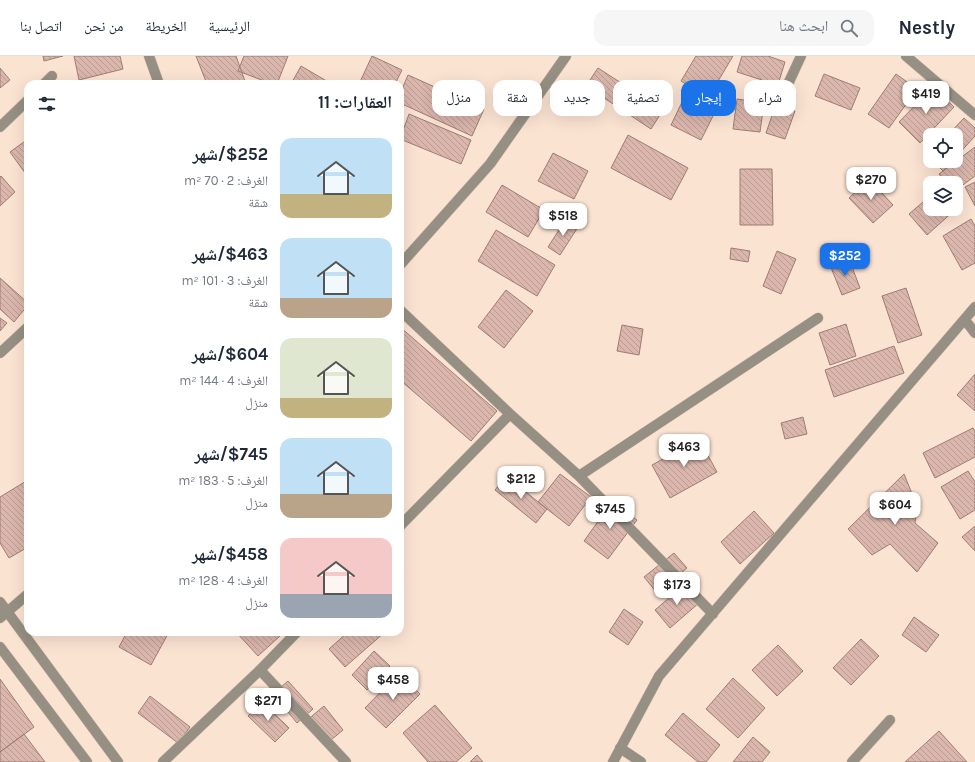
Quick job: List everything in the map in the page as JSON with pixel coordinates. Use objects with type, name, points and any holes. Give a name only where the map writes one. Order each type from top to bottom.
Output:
[{"type":"street","points":[[149,56],[158,80]]},
{"type":"street","points":[[404,261],[490,164],[566,56]]},
{"type":"street","points":[[789,80],[800,56]]},
{"type":"street","points":[[906,56],[975,115]]},
{"type":"street","points":[[48,80],[52,76]]},
{"type":"street","points":[[0,127],[24,104]]},
{"type":"street","points":[[613,762],[659,676],[975,307]]},
{"type":"street","points":[[404,314],[510,414],[579,476],[713,614]]},
{"type":"street","points":[[579,476],[818,318]]},
{"type":"street","points":[[965,320],[975,333]]},
{"type":"street","points":[[0,353],[24,331]]},
{"type":"street","points":[[404,522],[510,414]]},
{"type":"street","points":[[4,615],[24,598]]},
{"type":"street","points":[[0,602],[4,615],[118,762]]},
{"type":"street","points":[[163,762],[260,670],[293,636]]},
{"type":"street","points":[[0,647],[87,762]]},
{"type":"street","points":[[260,670],[346,762]]},
{"type":"street","points":[[852,762],[890,720]]},
{"type":"street","points":[[620,748],[641,762]]},
{"type":"building","points":[[43,56],[63,56],[44,61]]},
{"type":"building","points":[[74,56],[120,56],[123,69],[79,80]]},
{"type":"building","points":[[196,56],[236,56],[245,80],[205,80]]},
{"type":"building","points":[[244,56],[288,56],[279,80],[262,80],[238,71]]},
{"type":"building","points":[[372,56],[402,70],[397,80],[361,80]]},
{"type":"building","points":[[696,56],[733,56],[719,80],[682,80]]},
{"type":"building","points":[[742,56],[768,56],[785,62],[779,80],[762,80],[737,72]]},
{"type":"building","points":[[301,66],[325,80],[293,80]]},
{"type":"building","points":[[0,68],[10,80],[0,88]]},
{"type":"building","points":[[598,68],[617,80],[613,80],[613,104],[605,99],[605,80],[590,80]]},
{"type":"building","points":[[824,74],[860,88],[851,110],[815,96]]},
{"type":"building","points":[[896,74],[917,89],[889,128],[868,114]]},
{"type":"building","points":[[408,75],[432,86],[432,116],[481,116],[472,136],[404,105],[404,84]]},
{"type":"building","points":[[933,87],[954,107],[934,128],[923,128],[923,140],[920,143],[899,122]]},
{"type":"building","points":[[737,99],[744,100],[744,116],[762,116],[760,132],[733,129],[735,116],[736,116]]},
{"type":"building","points":[[681,104],[681,116],[713,116],[701,140],[671,125]]},
{"type":"building","points":[[409,114],[471,140],[461,164],[404,141],[404,128]]},
{"type":"building","points":[[631,116],[659,116],[651,129]]},
{"type":"building","points":[[772,116],[793,116],[785,139],[766,133]]},
{"type":"building","points":[[964,118],[975,128],[975,136],[963,149],[963,128],[955,128]]},
{"type":"building","points":[[628,135],[688,168],[671,200],[611,168]]},
{"type":"building","points":[[24,142],[24,171],[10,152]]},
{"type":"building","points":[[975,147],[975,176],[963,185],[963,176],[941,176],[939,174],[947,168],[963,168],[963,156]]},
{"type":"building","points":[[553,153],[588,171],[574,199],[538,181]]},
{"type":"building","points":[[740,169],[772,169],[773,225],[740,225]]},
{"type":"building","points":[[1,176],[15,192],[0,206],[0,177]]},
{"type":"building","points":[[869,179],[893,205],[873,223],[849,198]]},
{"type":"building","points":[[975,182],[975,206],[965,187]]},
{"type":"building","points":[[502,185],[544,210],[528,237],[486,212]]},
{"type":"building","points":[[923,202],[923,216],[948,216],[927,235],[909,214]]},
{"type":"building","points":[[566,219],[578,227],[560,255],[548,247]]},
{"type":"building","points":[[971,219],[975,226],[975,263],[962,270],[943,236]]},
{"type":"building","points":[[496,230],[555,265],[537,296],[478,261]]},
{"type":"building","points":[[731,248],[750,251],[748,262],[730,259]]},
{"type":"building","points":[[777,251],[796,259],[781,294],[763,286]]},
{"type":"building","points":[[849,259],[860,288],[842,295],[830,265]]},
{"type":"building","points":[[0,278],[24,299],[24,310],[14,322],[0,309]]},
{"type":"building","points":[[906,288],[922,335],[898,343],[882,296]]},
{"type":"building","points":[[506,290],[533,311],[504,348],[478,327]]},
{"type":"building","points":[[0,318],[7,323],[0,331]]},
{"type":"building","points":[[846,324],[856,356],[830,365],[819,333]]},
{"type":"building","points":[[622,325],[643,329],[639,355],[617,351]]},
{"type":"building","points":[[404,330],[497,411],[471,441],[404,383]]},
{"type":"building","points":[[894,346],[904,373],[834,397],[825,370]]},
{"type":"building","points":[[975,374],[975,411],[957,395]]},
{"type":"building","points":[[803,417],[807,434],[785,439],[781,423]]},
{"type":"building","points":[[973,428],[975,431],[975,457],[935,478],[923,453]]},
{"type":"building","points":[[699,439],[717,472],[670,498],[652,465]]},
{"type":"building","points":[[968,471],[975,482],[975,510],[960,519],[941,487]]},
{"type":"building","points":[[560,474],[591,497],[569,526],[538,502]]},
{"type":"building","points":[[904,474],[917,506],[915,523],[938,543],[917,572],[890,544],[872,555],[848,529]]},
{"type":"building","points":[[506,476],[547,509],[536,523],[495,490]]},
{"type":"building","points":[[24,482],[24,549],[9,558],[0,543],[0,497]]},
{"type":"building","points":[[612,502],[637,520],[608,559],[584,541]]},
{"type":"building","points":[[754,511],[774,533],[740,564],[721,542]]},
{"type":"building","points":[[975,526],[975,551],[962,537]]},
{"type":"building","points":[[674,553],[687,568],[657,593],[644,577]]},
{"type":"building","points":[[684,585],[699,603],[670,628],[655,610]]},
{"type":"building","points":[[624,609],[643,622],[628,645],[609,632]]},
{"type":"building","points":[[914,617],[939,635],[926,652],[902,635]]},
{"type":"building","points":[[125,636],[167,636],[151,665],[119,647]]},
{"type":"building","points":[[240,636],[280,636],[258,656]]},
{"type":"building","points":[[344,636],[380,636],[345,667],[329,649]]},
{"type":"building","points":[[861,639],[879,656],[851,685],[833,668]]},
{"type":"building","points":[[778,645],[803,671],[777,696],[752,670]]},
{"type":"building","points":[[374,651],[390,666],[367,690],[352,675]]},
{"type":"building","points":[[399,673],[420,694],[386,728],[365,708]]},
{"type":"building","points":[[733,678],[765,708],[738,738],[706,709]]},
{"type":"building","points":[[0,679],[34,727],[0,752]]},
{"type":"building","points":[[288,681],[313,709],[297,723],[273,694]]},
{"type":"building","points":[[150,696],[190,727],[178,743],[138,713]]},
{"type":"building","points":[[262,702],[289,728],[275,742],[248,716]]},
{"type":"building","points":[[435,705],[472,748],[456,762],[428,762],[403,733]]},
{"type":"building","points":[[324,706],[343,730],[325,745],[306,721]]},
{"type":"building","points":[[683,713],[720,745],[706,762],[698,762],[665,735]]},
{"type":"building","points":[[939,731],[967,762],[905,762]]},
{"type":"building","points":[[24,734],[45,762],[0,762],[0,752]]},
{"type":"building","points":[[753,737],[770,752],[762,762],[733,762]]},
{"type":"building","points":[[477,755],[483,762],[470,762]]}]
